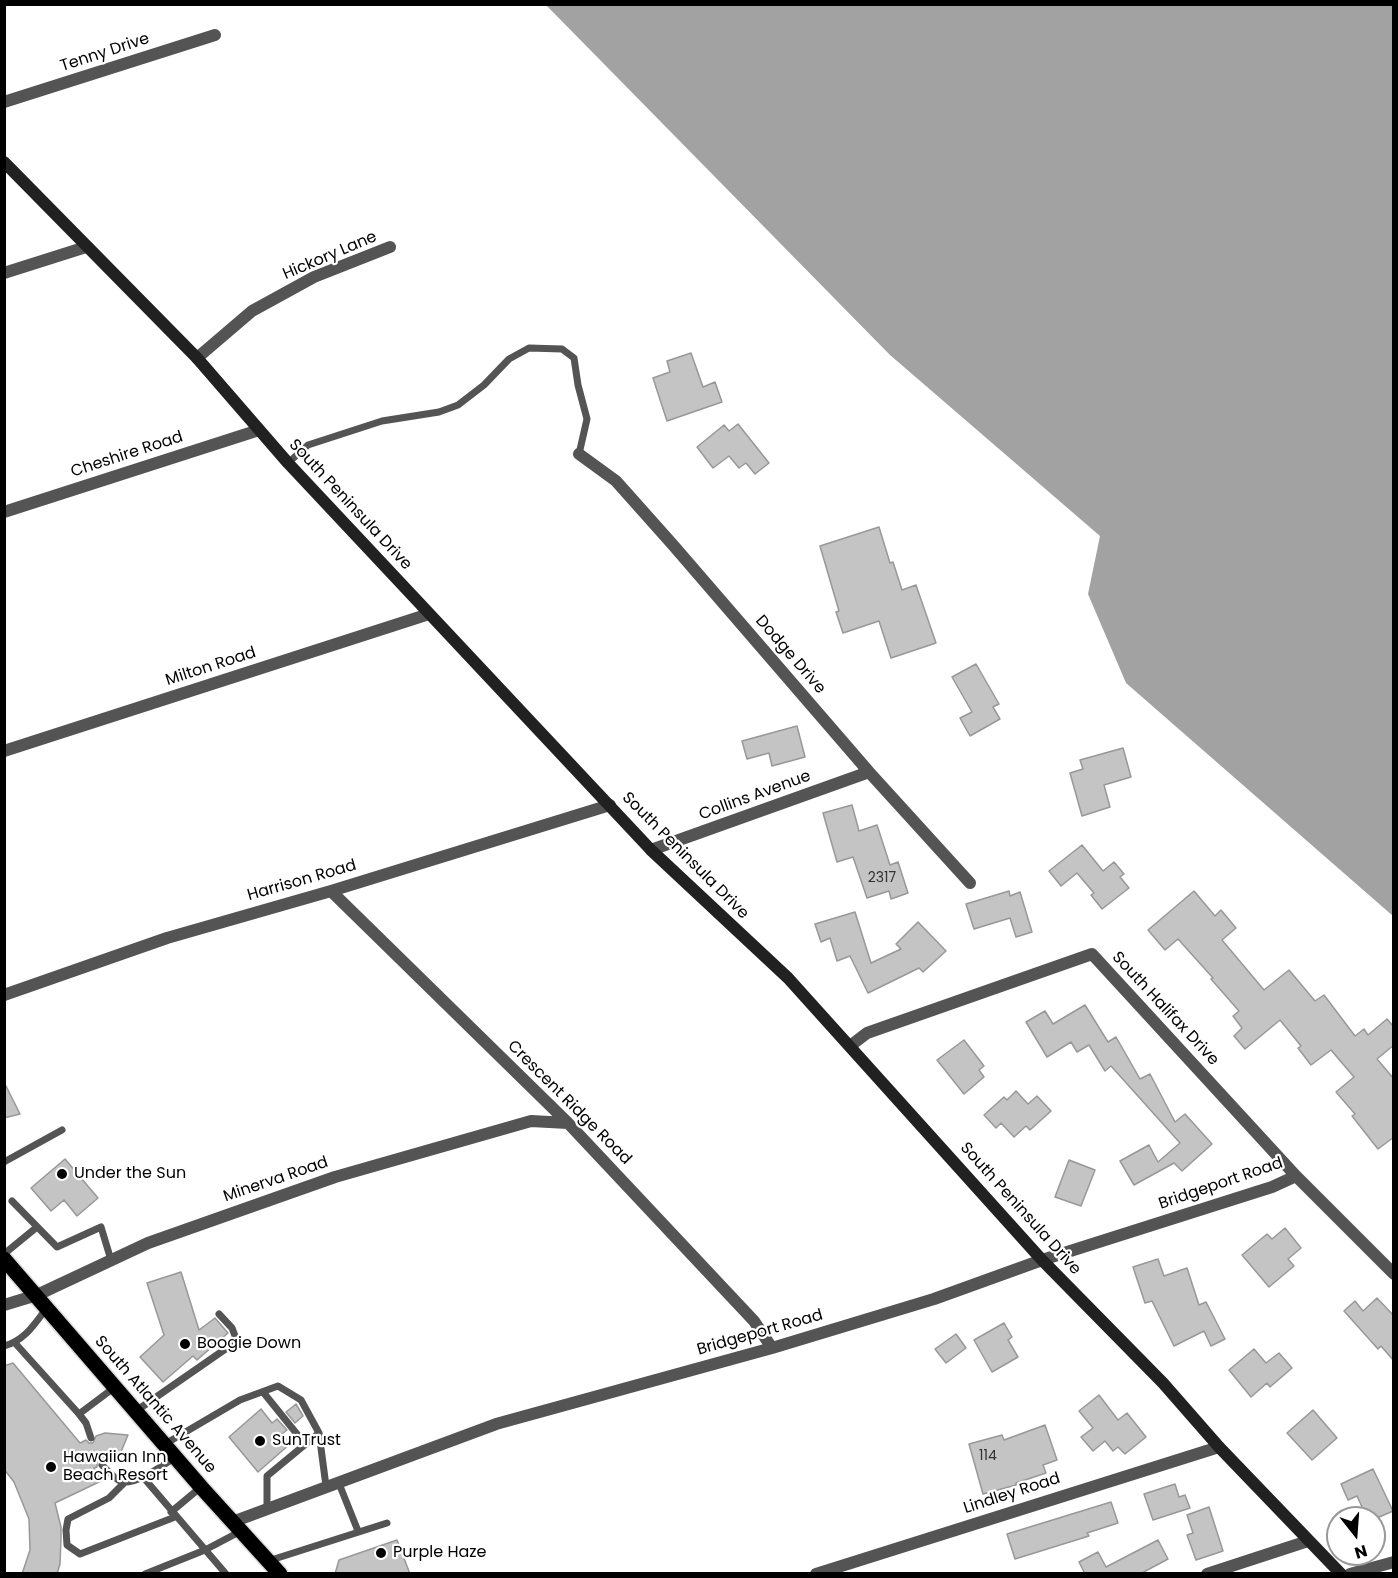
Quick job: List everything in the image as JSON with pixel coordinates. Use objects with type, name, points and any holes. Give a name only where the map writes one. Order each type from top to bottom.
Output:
[{"type":"main road","name":"South Peninsula Drive","points":[[4,162],[197,358],[288,463],[651,850],[788,978],[1042,1260],[1163,1383],[1219,1446],[1341,1574]]},
{"type":"main road","name":"South Atlantic Avenue","points":[[4,1259],[37,1294],[274,1570]]},
{"type":"street","name":"Tenny Drive","points":[[4,102],[215,34]]},
{"type":"street","points":[[4,273],[86,247]]},
{"type":"street","name":"Hickory Lane","points":[[197,358],[252,311],[314,277],[390,248]]},
{"type":"street","name":"Cheshire Road","points":[[4,512],[260,430]]},
{"type":"street","name":"Dodge Drive","points":[[579,454],[616,481],[869,772],[970,883]]},
{"type":"street","name":"Milton Road","points":[[4,751],[429,614]]},
{"type":"street","name":"Collins Avenue","points":[[651,850],[869,772]]},
{"type":"street","name":"Harrison Road","points":[[4,995],[167,938],[331,891],[610,805]]},
{"type":"street","name":"Crescent Ridge Road","points":[[331,891],[568,1123],[754,1322],[772,1348]]},
{"type":"street","name":"South Halifax Drive","points":[[850,1046],[867,1033],[1092,954],[1296,1176],[1394,1274]]},
{"type":"street","name":"Minerva Road","points":[[4,1305],[37,1294],[148,1243],[335,1177],[531,1120],[568,1123]]},
{"type":"street","name":"Bridgeport Road","points":[[237,1526],[267,1508],[496,1424],[772,1348],[934,1299],[1042,1260],[1272,1187],[1296,1176]]},
{"type":"street","name":"Lindley Road","points":[[816,1574],[1219,1446]]},
{"type":"street","points":[[1207,1574],[1308,1541]]},
{"type":"street","points":[[1350,1574],[1394,1562]]},
{"type":"lane","points":[[288,463],[308,445],[382,421],[439,412],[458,405],[484,385],[509,359],[535,347],[562,349],[574,358],[578,386],[587,419],[579,454]]},
{"type":"lane","points":[[4,1162],[62,1130]]},
{"type":"lane","points":[[12,1201],[57,1247],[101,1227],[111,1260]]},
{"type":"lane","points":[[4,1254],[37,1227]]},
{"type":"lane","points":[[4,1346],[15,1343],[25,1336],[48,1308]]},
{"type":"lane","points":[[136,1411],[237,1341],[232,1328],[219,1314]]},
{"type":"lane","points":[[15,1343],[79,1414],[86,1423],[91,1438]]},
{"type":"lane","points":[[165,1444],[240,1400],[278,1386],[302,1400],[319,1433],[332,1483],[358,1532]]},
{"type":"lane","points":[[79,1414],[115,1387]]},
{"type":"lane","points":[[263,1392],[305,1444]]},
{"type":"lane","points":[[267,1508],[267,1476],[319,1433]]},
{"type":"lane","points":[[102,1465],[119,1481],[125,1482],[142,1477],[176,1457]]},
{"type":"lane","points":[[142,1477],[226,1574]]},
{"type":"lane","points":[[125,1482],[109,1498],[68,1519],[67,1545],[80,1554],[173,1515],[201,1487]]},
{"type":"lane","points":[[274,1570],[358,1532],[387,1523]]},
{"type":"lane","points":[[145,1574],[205,1550],[237,1526]]},
{"type":"shaded area","points":[[546,5],[1393,5],[1393,916],[1126,683],[1088,594],[1100,536],[890,355]]},
{"type":"building","points":[[691,353],[703,387],[715,382],[722,402],[667,421],[653,378],[670,372],[667,361]]},
{"type":"building","points":[[738,424],[769,463],[755,474],[746,463],[739,468],[729,456],[713,468],[697,447],[724,425],[729,431]]},
{"type":"building","points":[[879,527],[890,563],[893,562],[902,590],[916,585],[936,643],[891,658],[879,621],[843,633],[820,546]]},
{"type":"building","points":[[976,664],[999,704],[993,707],[1000,719],[970,736],[960,718],[972,712],[952,677]]},
{"type":"building","points":[[797,726],[805,757],[772,766],[769,753],[747,759],[742,741]]},
{"type":"building","points":[[1123,748],[1131,777],[1104,785],[1110,807],[1082,816],[1070,773],[1083,769],[1080,760]]},
{"type":"building","points":[[852,805],[859,831],[877,825],[890,865],[898,862],[908,893],[891,899],[889,891],[867,898],[853,857],[837,862],[823,813]]},
{"type":"building","points":[[1082,845],[1103,871],[1114,862],[1124,874],[1120,877],[1129,888],[1102,909],[1091,895],[1094,893],[1077,873],[1061,886],[1049,871]]},
{"type":"building","points":[[1009,891],[1010,896],[1020,892],[1032,932],[1016,937],[1010,918],[974,929],[966,904]]},
{"type":"building","points":[[1194,891],[1215,916],[1221,910],[1236,928],[1222,940],[1264,990],[1289,970],[1315,1001],[1324,995],[1355,1036],[1364,1029],[1368,1035],[1387,1019],[1394,1027],[1394,1045],[1377,1059],[1394,1079],[1394,1137],[1378,1149],[1352,1116],[1355,1114],[1336,1092],[1354,1077],[1331,1050],[1311,1065],[1298,1048],[1301,1046],[1280,1020],[1245,1049],[1234,1036],[1242,1028],[1233,1016],[1239,1011],[1211,979],[1213,978],[1178,939],[1165,950],[1148,930]]},
{"type":"building","points":[[855,912],[871,963],[901,949],[896,944],[918,922],[946,951],[923,972],[919,968],[868,993],[850,956],[837,961],[830,938],[821,942],[815,924]]},
{"type":"building","points":[[1085,1005],[1108,1042],[1116,1037],[1140,1079],[1150,1074],[1175,1122],[1185,1114],[1212,1144],[1182,1171],[1174,1163],[1134,1185],[1120,1161],[1149,1145],[1158,1162],[1180,1143],[1111,1066],[1105,1071],[1089,1045],[1077,1052],[1071,1042],[1047,1057],[1026,1022],[1045,1011],[1053,1024]]},
{"type":"building","points":[[964,1040],[984,1066],[979,1070],[984,1077],[964,1094],[937,1060]]},
{"type":"building","points":[[4,1082],[20,1114],[4,1118]]},
{"type":"building","points":[[1016,1091],[1028,1104],[1037,1096],[1051,1111],[1030,1130],[1026,1126],[1014,1137],[1001,1123],[996,1128],[984,1115],[1004,1097],[1007,1100]]},
{"type":"building","name":"Under the Sun","points":[[65,1159],[98,1198],[77,1216],[64,1200],[51,1211],[31,1188]]},
{"type":"building","points":[[1069,1160],[1095,1170],[1081,1206],[1055,1197]]},
{"type":"building","points":[[1285,1228],[1301,1248],[1288,1259],[1294,1266],[1269,1287],[1242,1255],[1267,1234],[1272,1239]]},
{"type":"building","points":[[1158,1259],[1164,1276],[1187,1268],[1199,1305],[1206,1302],[1225,1339],[1211,1346],[1204,1331],[1174,1346],[1152,1301],[1145,1303],[1133,1267]]},
{"type":"building","points":[[181,1272],[199,1330],[215,1318],[228,1333],[197,1360],[193,1356],[163,1382],[140,1357],[164,1335],[147,1283]]},
{"type":"building","points":[[1377,1298],[1394,1316],[1394,1361],[1381,1346],[1378,1349],[1344,1311],[1355,1301],[1363,1311]]},
{"type":"building","points":[[1004,1323],[1012,1337],[1008,1340],[1018,1357],[992,1372],[974,1340]]},
{"type":"building","points":[[956,1334],[966,1348],[946,1363],[935,1349]]},
{"type":"building","points":[[1254,1349],[1266,1363],[1279,1353],[1292,1368],[1270,1387],[1267,1383],[1251,1397],[1229,1370]]},
{"type":"building","name":"Hawaiian Inn Beach Resort","points":[[13,1363],[80,1443],[86,1440],[93,1443],[96,1436],[105,1433],[128,1435],[118,1459],[108,1463],[100,1460],[94,1468],[101,1481],[55,1503],[61,1527],[60,1564],[57,1574],[22,1574],[30,1550],[29,1519],[14,1482],[4,1469],[4,1366]]},
{"type":"building","points":[[1099,1395],[1118,1420],[1127,1413],[1146,1437],[1125,1454],[1118,1447],[1113,1451],[1105,1441],[1093,1451],[1081,1437],[1093,1428],[1079,1411]]},
{"type":"building","points":[[296,1404],[303,1416],[295,1423],[286,1412]]},
{"type":"building","name":"SunTrust","points":[[261,1409],[272,1423],[277,1419],[287,1430],[282,1434],[290,1444],[258,1472],[229,1437]]},
{"type":"building","points":[[1313,1410],[1337,1438],[1312,1460],[1287,1433]]},
{"type":"building","points":[[1045,1425],[1057,1460],[1043,1465],[1046,1473],[1016,1483],[1016,1485],[983,1494],[969,1444],[1002,1435],[1004,1440]]},
{"type":"building","points":[[1373,1469],[1393,1511],[1386,1514],[1386,1506],[1362,1506],[1357,1496],[1348,1500],[1341,1484]]},
{"type":"building","points":[[1175,1484],[1179,1497],[1185,1495],[1190,1508],[1153,1520],[1144,1494]]},
{"type":"building","points":[[1111,1502],[1118,1523],[1087,1533],[1089,1536],[1015,1559],[1007,1534]]},
{"type":"building","points":[[1209,1507],[1223,1551],[1196,1560],[1187,1535],[1193,1533],[1187,1515]]},
{"type":"building","name":"Purple Haze","points":[[397,1540],[410,1574],[335,1574],[339,1560]]},
{"type":"building","points":[[1158,1540],[1168,1559],[1140,1574],[1085,1574],[1079,1562],[1098,1552],[1106,1567]]},
{"type":"place","name":"Under the Sun","points":[[62,1174]]},
{"type":"place","name":"Boogie Down","points":[[185,1344]]},
{"type":"place","name":"SunTrust","points":[[260,1441]]},
{"type":"place","name":"Hawaiian Inn Beach Resort","points":[[51,1467]]},
{"type":"place","name":"Purple Haze","points":[[381,1553]]}]
